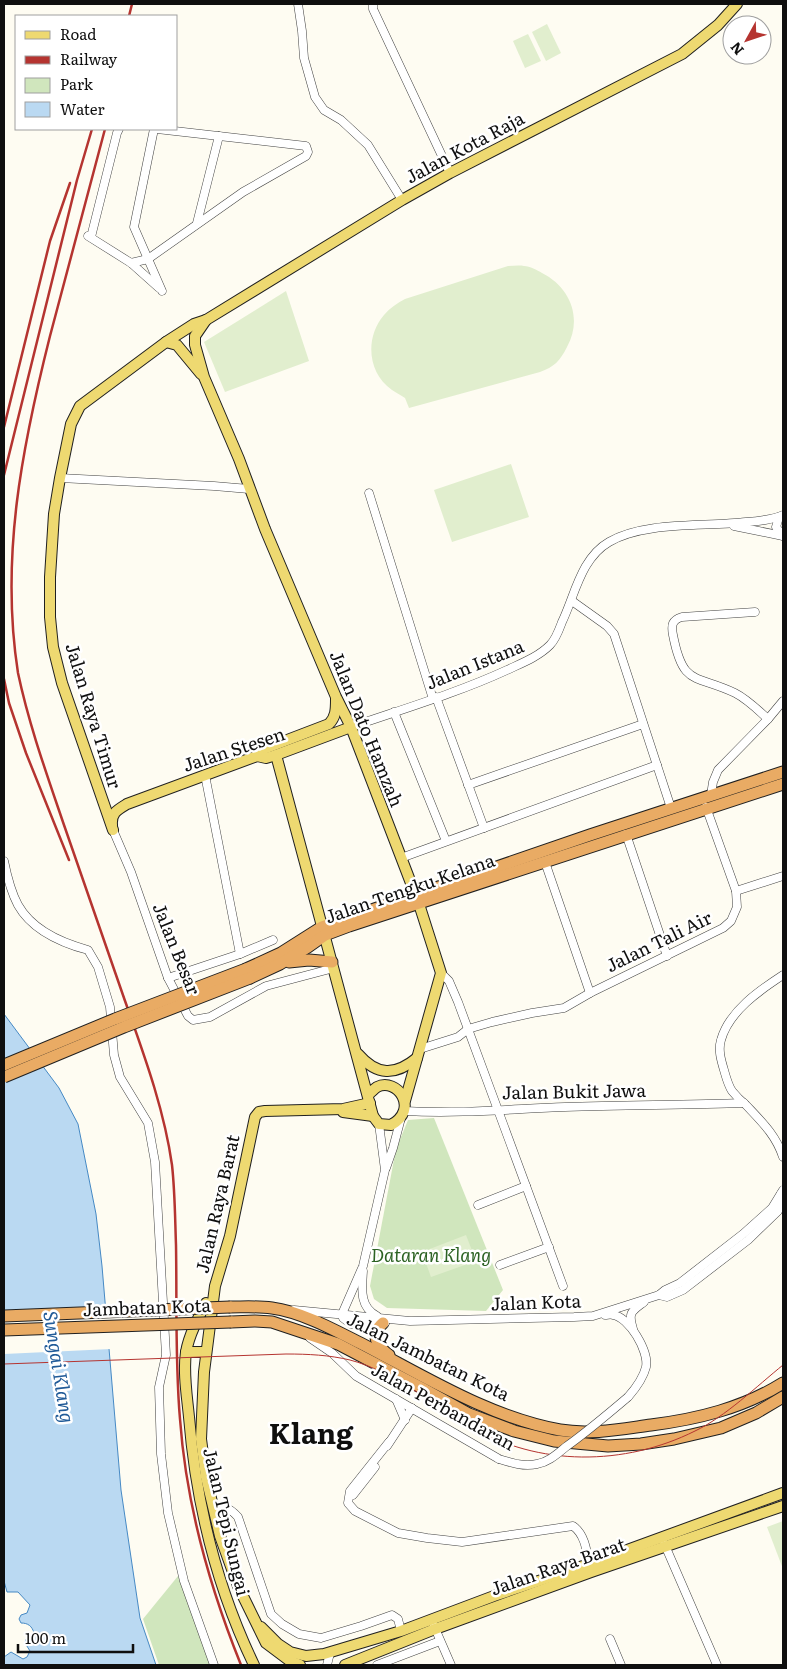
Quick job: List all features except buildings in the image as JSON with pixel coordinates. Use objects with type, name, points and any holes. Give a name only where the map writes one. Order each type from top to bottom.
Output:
[{"type":"highway","name":"Jalan Tengku Kelana","points":[[4,1077],[248,974],[281,953],[324,931],[417,900],[545,862],[626,834],[783,772]]},
{"type":"highway","name":"Jalan Tengku Kelana","points":[[417,900],[590,834],[671,808],[783,784]]},
{"type":"highway","name":"Jalan Tengku Kelana","points":[[4,1065],[115,1019],[280,964],[324,931]]},
{"type":"highway","points":[[280,964],[302,960],[333,965]]},
{"type":"highway","name":"Jalan Jambatan Kota","points":[[230,1307],[272,1308],[304,1318],[338,1332],[478,1405],[521,1421],[562,1430],[610,1431],[679,1422],[719,1411],[752,1399],[783,1382]]},
{"type":"highway","name":"Jambatan Kota","points":[[4,1316],[230,1307]]},
{"type":"highway","points":[[384,1321],[377,1328],[375,1336],[386,1353],[434,1382]]},
{"type":"highway","name":"Jalan Jambatan Kota","points":[[231,1322],[272,1322],[338,1344],[468,1414],[514,1431],[554,1441],[608,1446],[642,1444],[674,1439],[721,1428],[756,1414],[783,1397]]},
{"type":"highway","name":"Jambatan Kota","points":[[4,1330],[231,1322]]},
{"type":"main road","name":"Jalan Kota Raja","points":[[206,320],[402,200],[450,173],[682,54],[718,25],[737,4]]},
{"type":"main road","name":"Jalan Raya Timur","points":[[113,830],[57,666],[52,640],[50,577],[54,514],[60,478],[71,424],[80,406],[166,342],[194,324],[206,320]]},
{"type":"main road","points":[[204,378],[195,345],[195,336],[206,320]]},
{"type":"main road","points":[[166,342],[177,345],[204,378]]},
{"type":"main road","name":"Jalan Dato Hamzah","points":[[204,378],[336,698],[351,727],[417,900],[442,973]]},
{"type":"main road","points":[[257,756],[262,750],[329,724],[333,720],[335,713],[336,698]]},
{"type":"main road","name":"Jalan Stesen","points":[[127,804],[257,756],[266,758],[276,755],[351,727]]},
{"type":"main road","points":[[276,755],[376,1120]]},
{"type":"main road","points":[[100,795],[109,805],[127,804]]},
{"type":"main road","points":[[113,830],[115,811],[127,804]]},
{"type":"main road","points":[[404,1110],[442,973]]},
{"type":"main road","points":[[356,1052],[365,1062],[385,1072],[408,1066],[419,1054]]},
{"type":"main road","name":"Jalan Bukit Jawa","points":[[255,1117],[259,1112],[265,1110],[343,1109],[369,1099],[378,1086],[385,1085],[401,1093],[404,1110],[391,1125],[376,1120],[322,1110]]},
{"type":"main road","name":"Jalan Raya Barat","points":[[255,1117],[230,1236],[215,1286],[206,1352],[201,1440],[206,1477],[220,1536],[238,1586],[266,1643],[290,1661],[300,1665]]},
{"type":"main road","name":"Jalan Tepi Sungai","points":[[215,1286],[196,1324],[186,1352],[187,1401],[192,1453],[197,1485],[214,1556],[238,1633],[254,1665]]},
{"type":"main road","points":[[186,1352],[206,1352]]},
{"type":"main road","name":"Jalan Raya Barat","points":[[254,1619],[278,1644],[290,1652],[306,1656],[330,1652],[433,1624],[590,1568],[662,1537],[783,1493]]},
{"type":"main road","name":"Jalan Raya Barat","points":[[590,1568],[665,1547],[783,1506]]},
{"type":"main road","name":"Jalan Raya Barat","points":[[345,1665],[382,1650],[433,1624]]},
{"type":"main road","points":[[349,1646],[337,1656],[341,1661],[382,1650]]},
{"type":"street","points":[[298,4],[304,58],[315,97],[324,110],[341,120],[368,145],[402,200]]},
{"type":"street","points":[[373,4],[372,9],[450,173]]},
{"type":"street","points":[[118,130],[89,236],[131,263],[162,291],[134,227],[155,130]]},
{"type":"street","points":[[131,263],[148,259],[243,192],[306,156],[308,152],[306,146],[164,130]]},
{"type":"street","points":[[198,223],[219,136]]},
{"type":"street","points":[[60,478],[249,489]]},
{"type":"street","points":[[369,492],[435,698],[484,828]]},
{"type":"street","points":[[781,516],[776,527],[777,531],[783,536]]},
{"type":"street","name":"Jalan Istana","points":[[351,727],[491,677],[543,652],[556,637],[572,601],[585,564],[601,547],[611,540],[644,529],[727,525],[767,520],[781,516]]},
{"type":"street","name":"Jalan Istana","points":[[727,525],[783,536]]},
{"type":"street","points":[[572,601],[608,626],[614,634],[671,808]]},
{"type":"street","points":[[755,612],[682,617],[675,620],[672,627],[681,663],[692,678],[734,693],[746,700],[768,719]]},
{"type":"street","points":[[710,801],[712,782],[718,770],[783,701]]},
{"type":"street","points":[[394,712],[446,841]]},
{"type":"street","points":[[468,784],[643,724]]},
{"type":"street","points":[[401,858],[657,766]]},
{"type":"street","points":[[205,775],[240,954]]},
{"type":"street","name":"Jalan Tali Air","points":[[419,1054],[458,1037],[468,1029],[532,1013],[564,1008],[590,993],[707,937],[727,925],[734,916],[737,907],[736,891],[710,801]]},
{"type":"street","name":"Jalan Besar","points":[[113,830],[131,872],[168,978],[188,1016],[193,1020],[210,1017],[266,986],[333,965]]},
{"type":"street","points":[[626,834],[667,956]]},
{"type":"street","points":[[4,861],[9,883],[18,905],[28,918],[50,936],[67,944],[88,950],[98,967],[110,1007],[114,1055],[120,1077],[148,1123],[156,1162],[166,1355],[159,1387],[161,1454],[168,1513],[184,1581],[214,1665]]},
{"type":"street","points":[[545,862],[590,993]]},
{"type":"street","points":[[736,891],[783,876]]},
{"type":"street","points":[[168,978],[240,954],[272,940]]},
{"type":"street","points":[[442,973],[449,980],[468,1029],[563,1286]]},
{"type":"street","points":[[783,975],[764,988],[741,1008],[727,1026],[721,1041],[720,1057],[725,1076],[733,1091],[769,1129],[780,1146],[783,1157]]},
{"type":"street","name":"Jalan Bukit Jawa","points":[[404,1110],[458,1112],[744,1103]]},
{"type":"street","points":[[342,1314],[363,1266],[385,1170],[404,1110]]},
{"type":"street","points":[[376,1120],[385,1170]]},
{"type":"street","points":[[478,1205],[526,1186]]},
{"type":"street","name":"Jalan Kota","points":[[272,1308],[342,1314],[343,1318],[351,1324],[384,1321],[402,1324],[410,1321],[593,1316],[659,1295],[667,1296],[683,1290],[778,1211],[782,1201],[782,1192]]},
{"type":"street","points":[[500,1265],[549,1247]]},
{"type":"street","points":[[363,1266],[362,1296],[366,1307],[384,1321]]},
{"type":"street","points":[[635,1333],[630,1315],[632,1311],[650,1298]]},
{"type":"street","points":[[328,1313],[348,1300]]},
{"type":"street","name":"Jalan Perbandaran","points":[[295,1329],[332,1353],[353,1374],[499,1458],[514,1464],[535,1465],[547,1462],[590,1429],[628,1396],[638,1385],[646,1366],[645,1352],[640,1339],[622,1320],[614,1314],[593,1316]]},
{"type":"street","points":[[396,1399],[405,1420]]},
{"type":"street","points":[[412,1408],[390,1442],[350,1491],[348,1501],[355,1511],[398,1532],[462,1542],[573,1526],[585,1543],[590,1568]]},
{"type":"street","points":[[214,1510],[225,1507],[238,1517],[272,1614],[282,1624],[299,1634],[321,1638],[392,1615],[398,1620],[402,1631]]},
{"type":"street","points":[[662,1537],[717,1665]]},
{"type":"street","points":[[433,1624],[451,1665]]},
{"type":"street","points":[[610,1639],[622,1665]]},
{"type":"street","points":[[378,1665],[440,1641]]},
{"type":"street","points":[[327,1665],[330,1652]]},
{"type":"green space","points":[[547,24],[561,53],[546,61],[532,32]]},
{"type":"green space","points":[[528,34],[541,61],[525,68],[513,41]]},
{"type":"green space","points":[[508,266],[526,266],[536,269],[552,279],[566,295],[574,315],[574,325],[572,336],[562,356],[553,366],[540,372],[409,408],[405,398],[384,383],[373,365],[372,344],[374,334],[384,315],[405,299]]},
{"type":"green space","points":[[286,291],[309,361],[225,392],[204,342]]},
{"type":"green space","points":[[511,464],[529,517],[452,542],[434,490]]},
{"type":"green space","name":"Dataran Klang","points":[[434,1118],[503,1290],[486,1311],[387,1308],[374,1299],[370,1286],[396,1149],[408,1120]]},
{"type":"green space","points":[[466,1235],[476,1261],[431,1277],[422,1252]]},
{"type":"green space","points":[[783,1521],[783,1569],[767,1527]]},
{"type":"green space","points":[[178,1576],[210,1665],[159,1665],[143,1619]]},
{"type":"water","name":"Sungai Klang","points":[[4,1014],[59,1088],[78,1124],[96,1214],[121,1490],[140,1618],[156,1665],[4,1665],[4,1657],[11,1652],[23,1659],[27,1657],[30,1651],[25,1643],[26,1639],[34,1633],[29,1625],[21,1623],[19,1619],[21,1615],[27,1613],[30,1605],[18,1592],[7,1592],[4,1581]]},
{"type":"pier","points":[[108,1306],[111,1349],[4,1354],[4,1311]]},
{"type":"tram line","points":[[4,1364],[286,1354],[334,1357],[366,1365],[397,1380],[470,1426],[496,1439],[524,1449],[553,1455],[582,1457],[611,1456],[640,1451],[668,1443],[695,1431],[729,1410],[783,1365]]},
{"type":"railway","points":[[129,15],[132,4]]},
{"type":"railway","points":[[4,475],[77,180],[92,130]]},
{"type":"railway","points":[[105,130],[50,336],[23,461],[13,545],[11,587],[13,630],[18,673],[33,731],[145,1060],[164,1122],[174,1185],[177,1376],[183,1451],[201,1545],[219,1606],[241,1665]]},
{"type":"railway","points":[[4,427],[50,241],[70,183]]},
{"type":"railway","points":[[4,679],[9,703],[26,753],[69,860]]},
{"type":"district","name":"Klang","points":[[311,1434]]}]
